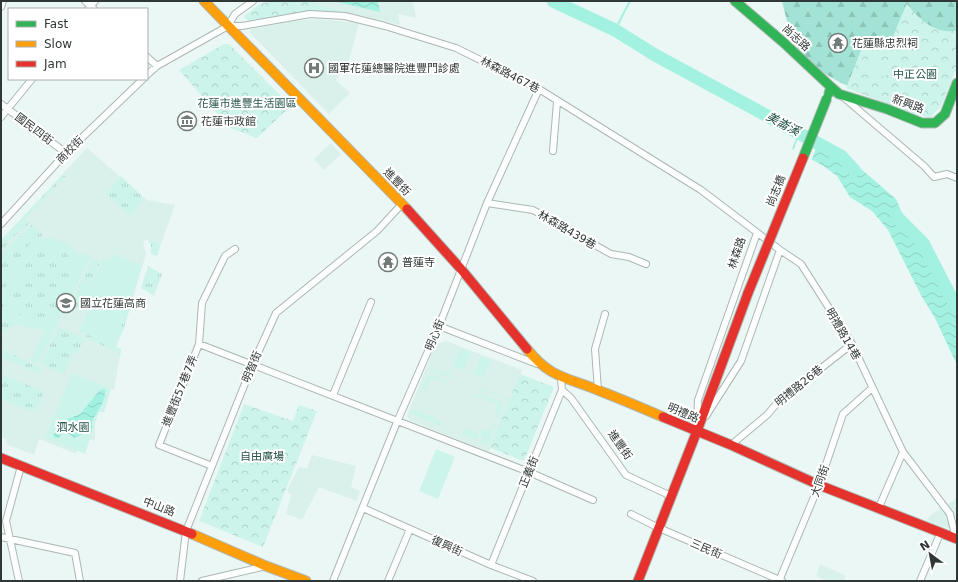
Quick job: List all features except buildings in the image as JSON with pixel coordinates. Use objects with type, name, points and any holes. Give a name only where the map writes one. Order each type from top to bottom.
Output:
[{"type":"street","points":[[1,7],[3,1]]},
{"type":"street","points":[[85,1],[91,8],[95,1]]},
{"type":"street","name":"進豐街","points":[[204,1],[402,204],[461,269],[539,364]]},
{"type":"street","points":[[148,74],[157,66],[228,26],[235,14],[253,1]]},
{"type":"street","name":"尚志路","points":[[737,1],[831,88]]},
{"type":"street","name":"林森路467巷","points":[[228,26],[242,26],[310,14],[344,16],[385,26],[456,48],[539,89],[557,102],[700,190],[757,233]]},
{"type":"street","points":[[148,58],[157,66]]},
{"type":"street","points":[[1,117],[31,80]]},
{"type":"street","name":"商校街","points":[[1,224],[66,153],[142,80]]},
{"type":"street","name":"新興路","points":[[831,88],[839,94],[922,123],[935,123],[945,114],[956,89]]},
{"type":"street","name":"尚志橋","points":[[748,293],[831,88]]},
{"type":"street","name":"明心街","points":[[333,581],[397,422],[439,326],[487,203],[539,89]]},
{"type":"street","points":[[839,94],[924,166],[934,177],[947,174],[957,178]]},
{"type":"street","points":[[553,151],[557,102]]},
{"type":"street","name":"國民四街","points":[[1,104],[66,153]]},
{"type":"street","name":"林森路439巷","points":[[487,203],[533,210],[611,254],[629,257],[646,264]]},
{"type":"street","name":"明智街","points":[[180,581],[186,531],[252,366],[276,312],[377,231],[402,204]]},
{"type":"street","name":"林森路","points":[[757,233],[780,250],[740,361],[697,431],[698,400],[757,233]]},
{"type":"street","name":"進豐街57巷7弄","points":[[212,466],[159,445],[199,344],[202,303],[225,256],[235,248]]},
{"type":"street","name":"明禮路14巷","points":[[780,250],[801,264],[852,344],[871,389],[903,452],[950,514],[956,539]]},
{"type":"street","name":"林森路","points":[[638,581],[697,431],[748,293]]},
{"type":"street","points":[[333,395],[370,302]]},
{"type":"street","points":[[598,390],[595,349],[605,314]]},
{"type":"street","name":"明禮路","points":[[439,326],[539,364],[561,378],[598,390],[731,445],[819,485],[878,507],[937,532]]},
{"type":"street","points":[[199,344],[252,366],[333,395],[397,422],[529,472],[592,500]]},
{"type":"street","name":"明禮路26巷","points":[[731,445],[768,415],[778,402],[852,344]]},
{"type":"street","name":"正義街","points":[[491,565],[562,390],[561,378]]},
{"type":"street","name":"大同街","points":[[780,581],[819,485],[843,414],[871,389]]},
{"type":"street","name":"進豐街","points":[[562,390],[571,398],[626,475],[671,496]]},
{"type":"street","points":[[878,507],[903,452]]},
{"type":"street","name":"中山路","points":[[1,458],[186,531],[266,566],[306,581]]},
{"type":"street","points":[[19,581],[6,521],[21,466]]},
{"type":"street","name":"復興街","points":[[362,508],[491,565],[533,581]]},
{"type":"street","name":"三民街","points":[[631,514],[659,528],[780,581]]},
{"type":"street","points":[[388,581],[410,529]]},
{"type":"street","points":[[920,581],[937,532],[956,539]]},
{"type":"street","points":[[1,537],[75,553],[80,581]]},
{"type":"street","points":[[202,581],[266,566]]},
{"type":"shaded area","points":[[315,1],[413,1],[416,18],[398,14],[400,25],[318,5]]},
{"type":"shaded area","name":"國軍花蓮總醫院進豐門診處","points":[[319,19],[359,23],[348,63],[336,80],[350,93],[329,114],[250,33],[251,29],[294,21]]},
{"type":"shaded area","points":[[331,143],[341,154],[324,170],[314,159]]},
{"type":"shaded area","name":"國立花蓮高商","points":[[87,148],[147,200],[175,205],[161,244],[147,239],[143,242],[146,254],[124,328],[116,347],[121,349],[114,390],[89,385],[89,405],[95,426],[95,440],[81,438],[76,454],[39,439],[34,455],[6,444],[7,440],[1,437],[1,240]]},
{"type":"shaded area","points":[[446,341],[522,370],[489,452],[409,420],[407,415],[436,344]]},
{"type":"shaded area","points":[[312,455],[356,466],[351,487],[360,491],[357,501],[319,487],[302,520],[286,514],[291,496],[287,490],[299,467],[307,468]]},
{"type":"shaded area","points":[[957,497],[957,530],[937,525],[926,520],[932,514]]},
{"type":"shaded area","points":[[820,564],[846,576],[844,581],[828,581],[816,576]]},
{"type":"green space","points":[[272,1],[315,1],[318,5],[354,14],[301,14],[249,22],[244,16],[260,4]]},
{"type":"green space","points":[[782,1],[957,1],[957,58],[917,112],[854,89],[825,74],[812,64],[801,53],[795,43]]},
{"type":"green space","name":"中正公園","points":[[907,3],[922,20],[935,28],[950,31],[957,30],[957,67],[941,106],[931,117],[917,115],[846,88],[866,38],[888,48]]},
{"type":"green space","name":"花蓮市進豐生活園區","points":[[224,44],[229,44],[291,106],[257,138],[230,128],[179,70]]},
{"type":"green space","points":[[870,55],[891,64],[885,77],[864,68]]},
{"type":"green space","points":[[62,176],[66,176],[26,218],[30,223],[7,242],[8,244],[1,252],[1,240]]},
{"type":"green space","points":[[121,176],[144,198],[131,216],[106,194]]},
{"type":"green space","points":[[32,225],[43,235],[26,249],[3,297],[5,311],[20,325],[9,328],[1,334],[1,256],[16,239]]},
{"type":"green space","points":[[39,238],[57,239],[73,248],[80,258],[83,252],[91,256],[38,364],[30,360],[45,329],[23,326],[6,313],[3,306],[3,298],[6,287],[27,247]],"holes":[[[41,246],[59,249],[69,256],[72,261],[73,273],[52,314],[42,321],[29,320],[17,313],[13,308],[11,298],[31,255]]]},
{"type":"green space","points":[[147,239],[161,244],[157,256],[151,254],[151,245]]},
{"type":"green space","points":[[41,246],[59,249],[69,256],[72,261],[73,273],[53,314],[42,321],[36,321],[29,320],[17,313],[13,308],[11,298],[16,284],[28,261],[34,251]]},
{"type":"green space","points":[[114,254],[142,266],[138,279],[135,278],[114,323],[124,328],[116,347],[79,331],[88,311],[80,308],[103,258],[107,261]]},
{"type":"green space","points":[[93,258],[100,262],[80,308],[71,304]]},
{"type":"green space","points":[[148,266],[162,274],[154,296],[141,288]]},
{"type":"green space","points":[[135,278],[138,279],[124,328],[114,323]]},
{"type":"green space","points":[[59,327],[84,338],[77,354],[74,353],[64,375],[40,364]]},
{"type":"green space","points":[[87,334],[121,349],[120,358],[117,357],[118,352],[85,338]]},
{"type":"green space","points":[[1,349],[42,369],[40,374],[1,357]]},
{"type":"green space","points":[[460,349],[471,352],[464,370],[455,366],[450,378],[430,369],[433,361],[432,368],[450,374]]},
{"type":"green space","points":[[481,356],[491,360],[480,387],[510,400],[509,401],[478,389],[483,377],[474,374]]},
{"type":"green space","name":"泗水園","points":[[72,373],[111,389],[104,412],[99,412],[85,454],[45,438]]},
{"type":"green space","points":[[1,374],[44,392],[38,407],[36,407],[34,412],[1,399]]},
{"type":"green space","points":[[520,374],[554,387],[524,461],[490,448]]},
{"type":"green space","points":[[431,375],[444,380],[447,384],[432,378],[425,391],[422,389],[427,377]]},
{"type":"green space","points":[[480,394],[501,402],[503,407],[498,419],[494,417],[498,404],[475,395]]},
{"type":"green space","name":"自由廣場","points":[[244,404],[293,421],[299,405],[317,411],[263,547],[199,521]]},
{"type":"green space","points":[[414,409],[436,418],[435,420],[442,422],[441,426],[411,414]]},
{"type":"green space","points":[[493,424],[495,425],[488,445],[480,442],[482,438],[479,430],[487,431],[488,428],[491,430]]},
{"type":"green space","points":[[465,428],[478,433],[477,440],[461,434]]},
{"type":"green space","points":[[436,449],[455,457],[438,499],[419,491]]},
{"type":"water","points":[[333,1],[378,1],[380,12]]},
{"type":"water","points":[[799,131],[860,168],[896,199],[913,238],[957,308],[957,365],[935,318],[922,297],[888,230],[872,211],[850,197],[837,176],[822,165],[792,149]]},
{"type":"water","points":[[105,389],[103,401],[93,419],[91,433],[86,432],[74,438],[71,435],[64,433],[58,438],[55,438],[53,435],[67,419],[80,414],[100,390]]},
{"type":"pier","points":[[801,130],[819,141],[811,161],[793,151]]},
{"type":"waterway","name":"美崙溪","points":[[553,1],[615,30],[655,55],[841,156],[854,170]]},
{"type":"waterway","points":[[615,30],[630,1]]},
{"type":"waterway","name":"美崙溪","points":[[897,217],[923,243],[957,309]]},
{"type":"traffic: fast","points":[[735,1],[783,42],[831,87],[829,93]]},
{"type":"traffic: fast","points":[[831,87],[839,94],[887,109],[922,123],[935,123],[945,114],[957,83]]},
{"type":"traffic: fast","points":[[803,158],[827,98]]},
{"type":"traffic: slow","points":[[204,1],[407,209]]},
{"type":"traffic: slow","points":[[527,349],[536,359],[552,372],[663,417]]},
{"type":"traffic: slow","points":[[192,534],[266,566],[306,581]]},
{"type":"traffic: jam","points":[[748,293],[803,158]]},
{"type":"traffic: jam","points":[[407,209],[461,269],[527,349]]},
{"type":"traffic: jam","points":[[638,581],[697,431],[748,293]]},
{"type":"traffic: jam","points":[[663,417],[731,445],[819,485],[957,539]]},
{"type":"traffic: jam","points":[[1,458],[192,534]]},
{"type":"place","name":"花蓮縣忠烈祠","points":[[838,43]]},
{"type":"place","name":"國軍花蓮總醫院進豐門診處","points":[[314,68]]},
{"type":"place","name":"花蓮市政館","points":[[187,121]]},
{"type":"place","name":"普蓮寺","points":[[388,262]]},
{"type":"place","name":"國立花蓮高商","points":[[66,303]]}]
